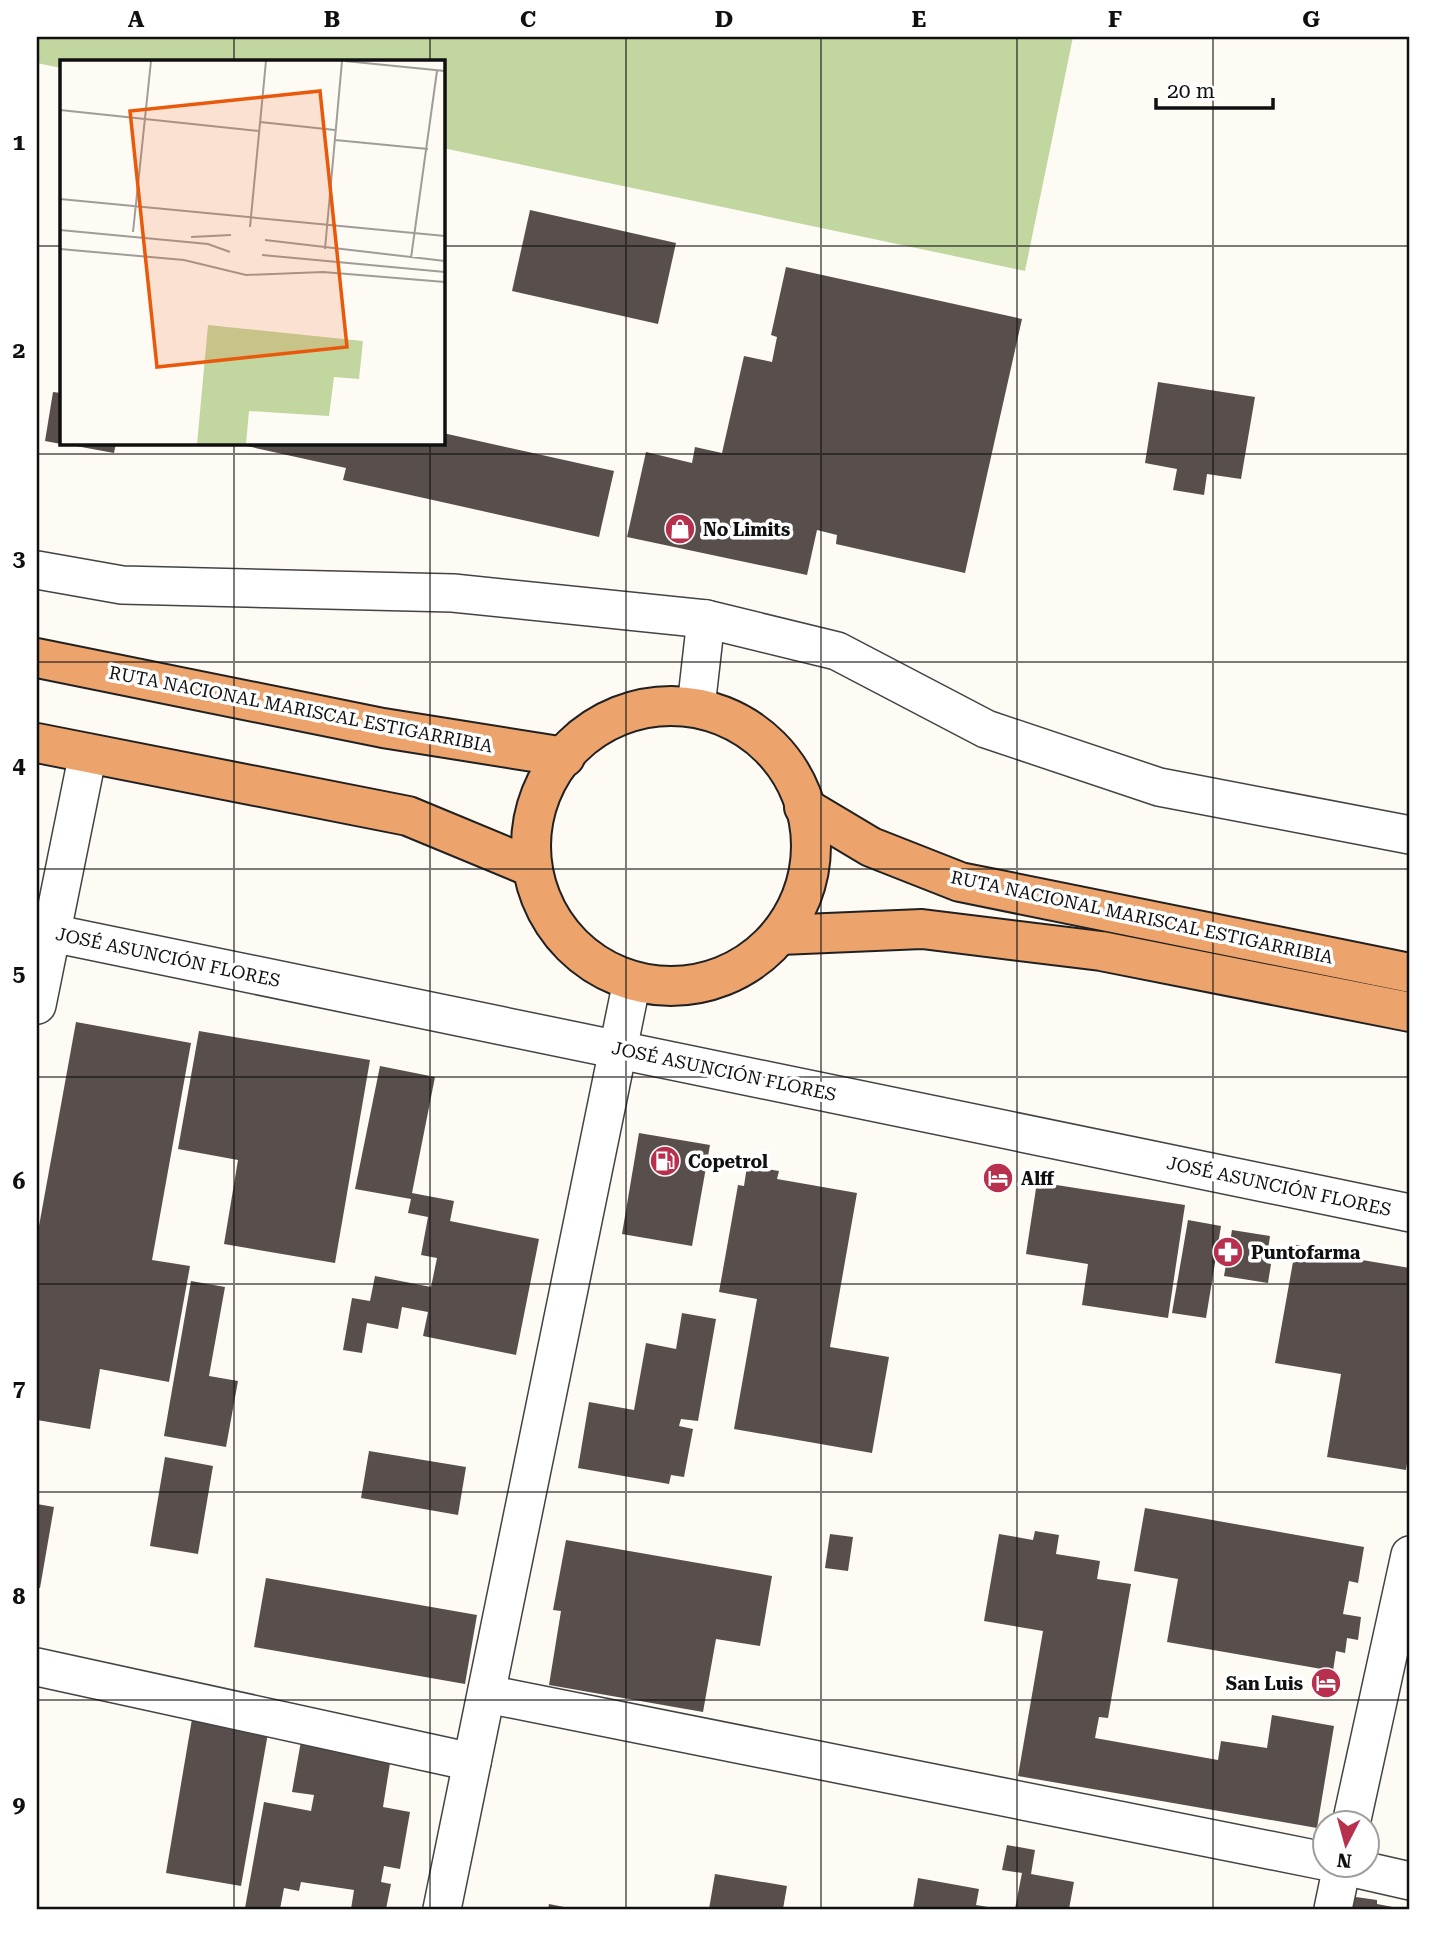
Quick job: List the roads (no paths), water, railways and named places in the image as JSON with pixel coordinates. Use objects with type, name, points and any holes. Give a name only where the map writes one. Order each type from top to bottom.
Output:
[{"type":"highway","name":"RUTA NACIONAL MARISCAL ESTIGARRIBIA","points":[[37,658],[383,728],[565,757]]},
{"type":"highway","points":[[660,705],[696,707],[733,719],[765,740],[790,769],[804,807],[810,873],[780,935],[760,955],[721,978],[677,986],[632,981],[596,965],[565,939],[543,905],[531,867],[535,806],[565,757],[592,728],[625,712],[660,705]]},
{"type":"highway","points":[[37,743],[408,816],[531,867]]},
{"type":"highway","name":"RUTA NACIONAL MARISCAL ESTIGARRIBIA","points":[[804,807],[872,847],[960,882],[1410,973]]},
{"type":"highway","points":[[780,935],[922,929],[1101,951],[1410,1012]]},
{"type":"street","points":[[37,570],[121,585],[453,593],[706,619],[837,651],[986,729],[1159,786],[1410,835]]},
{"type":"street","points":[[696,707],[706,619]]},
{"type":"street","points":[[37,1005],[44,932],[88,753]]},
{"type":"street","name":"JOSÉ ASUNCIÓN FLORES","points":[[44,932],[1410,1213]]},
{"type":"street","points":[[442,1909],[632,981]]},
{"type":"street","points":[[1354,1810],[1410,1555]]},
{"type":"street","points":[[37,1667],[472,1762]]},
{"type":"street","points":[[487,1694],[1310,1858]]},
{"type":"street","points":[[1380,1874],[1410,1881]]},
{"type":"street","points":[[1333,1909],[1340,1880]]},
{"type":"place","name":"No Limits","points":[[680,529]]},
{"type":"place","name":"Copetrol","points":[[665,1161]]},
{"type":"place","name":"Alff","points":[[998,1178]]},
{"type":"place","name":"Puntofarma","points":[[1228,1252]]},
{"type":"place","name":"San Luis","points":[[1326,1683]]}]
